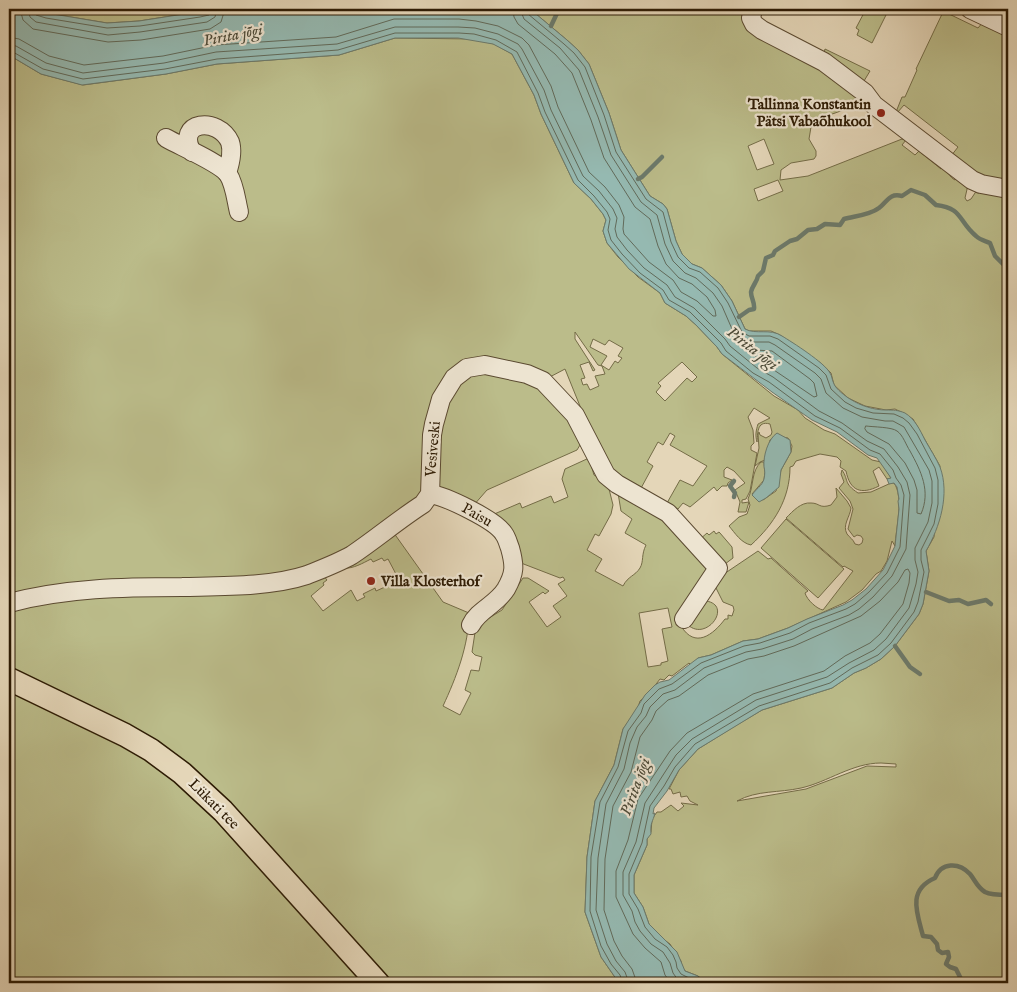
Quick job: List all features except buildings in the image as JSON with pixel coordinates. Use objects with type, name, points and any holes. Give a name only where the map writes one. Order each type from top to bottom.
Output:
[{"type":"main road","name":"Lükati tee","points":[[9,679],[125,735],[151,750],[182,772],[223,811],[378,983]]},
{"type":"street","points":[[752,9],[751,18],[754,24],[824,62],[865,93],[874,105],[972,180],[981,184],[1008,189]]},
{"type":"street","points":[[970,9],[1008,27]]},
{"type":"street","points":[[192,152],[188,144],[188,136],[194,128],[203,124],[213,126],[223,132],[230,144],[230,162],[227,173]]},
{"type":"street","points":[[166,138],[219,166],[227,173],[239,212]]},
{"type":"street","name":"Vesiveski","points":[[9,603],[46,595],[104,589],[242,585],[299,577],[334,564],[352,555],[423,504],[430,494],[431,442],[441,399],[454,378],[468,368],[485,365],[538,378],[575,415],[606,475],[617,484],[668,513],[718,568],[684,619]]},
{"type":"street","name":"Paisu","points":[[430,494],[446,498],[473,512],[499,528],[504,532],[507,539],[514,563],[514,571],[495,603],[477,616],[471,624]]},
{"type":"green space","points":[[32,9],[216,9],[139,21],[107,23]]},
{"type":"green space","points":[[530,9],[741,9],[745,19],[769,38],[860,95],[860,104],[824,117],[811,127],[809,139],[816,151],[816,156],[814,159],[791,163],[781,170],[780,180],[808,176],[902,139],[906,140],[902,145],[915,155],[919,151],[941,169],[943,167],[953,179],[955,180],[958,177],[968,185],[965,198],[967,201],[971,199],[977,190],[1008,196],[1008,983],[706,983],[698,976],[685,971],[670,944],[658,935],[649,924],[643,907],[634,893],[634,875],[647,845],[652,819],[657,812],[661,812],[671,805],[678,811],[684,806],[681,803],[698,805],[690,801],[687,796],[681,797],[680,792],[673,794],[671,789],[669,789],[679,770],[698,749],[762,710],[832,688],[854,673],[881,659],[895,646],[919,614],[923,604],[929,571],[926,551],[934,537],[940,466],[913,419],[895,409],[886,410],[865,406],[848,398],[834,385],[831,373],[822,364],[780,335],[771,331],[749,331],[745,329],[732,301],[721,285],[702,268],[692,264],[682,254],[676,241],[667,209],[663,204],[650,196],[621,150],[609,113],[589,64],[567,40]],"holes":[[[764,139],[774,164],[757,170],[748,146]],[[778,180],[783,191],[758,201],[754,189]],[[870,764],[896,764],[896,767],[867,766],[806,789],[737,801],[760,793],[801,788],[821,782],[850,769]]]},
{"type":"green space","points":[[866,9],[889,9],[872,43],[857,35],[859,30],[856,28]]},
{"type":"green space","points":[[943,12],[978,28],[983,22],[1008,31],[1008,184],[983,179],[951,156],[958,147],[904,105],[896,112],[902,97],[905,97]]},
{"type":"green space","points":[[395,38],[473,39],[494,44],[512,54],[534,95],[574,183],[603,214],[606,220],[603,231],[607,243],[618,257],[638,277],[660,293],[665,303],[686,316],[696,325],[722,354],[774,396],[798,410],[805,418],[824,430],[835,434],[872,460],[881,462],[891,478],[887,479],[879,467],[873,471],[879,486],[873,489],[862,490],[853,487],[846,471],[840,467],[841,461],[837,457],[820,454],[796,461],[790,467],[787,490],[779,510],[759,537],[751,545],[747,544],[729,526],[739,517],[747,514],[750,505],[749,502],[746,512],[738,512],[740,502],[735,490],[745,483],[734,471],[727,467],[724,470],[724,477],[732,480],[727,486],[722,486],[717,491],[714,487],[690,507],[683,503],[678,509],[667,503],[680,480],[693,486],[707,466],[670,445],[675,436],[670,433],[663,445],[658,442],[647,462],[653,466],[640,490],[619,478],[603,463],[565,369],[546,379],[550,396],[583,440],[577,450],[487,490],[473,506],[442,492],[323,575],[327,580],[311,596],[323,611],[351,590],[357,601],[365,597],[363,594],[375,588],[376,591],[394,583],[392,579],[397,576],[388,559],[384,561],[382,558],[373,562],[371,559],[354,567],[344,568],[391,529],[443,602],[469,613],[464,649],[457,673],[443,706],[460,715],[471,693],[465,690],[471,670],[479,671],[482,657],[472,652],[476,626],[502,610],[523,578],[528,578],[549,591],[545,594],[543,592],[529,602],[547,627],[561,617],[553,606],[567,596],[558,584],[565,580],[563,577],[560,578],[521,563],[492,515],[520,503],[522,508],[551,496],[554,503],[568,497],[562,479],[565,469],[589,458],[594,475],[604,481],[609,489],[613,505],[611,514],[599,536],[595,534],[587,550],[602,559],[595,571],[623,586],[638,571],[641,565],[646,545],[625,533],[632,519],[621,511],[618,493],[648,504],[710,567],[681,626],[686,633],[698,638],[704,637],[715,630],[725,619],[728,619],[728,615],[732,616],[734,610],[733,606],[723,602],[714,584],[715,580],[758,551],[768,559],[771,558],[808,591],[805,593],[808,598],[815,606],[823,610],[853,571],[843,567],[786,518],[797,508],[807,503],[822,506],[831,505],[837,497],[836,488],[851,508],[845,527],[847,534],[855,544],[859,545],[863,539],[861,536],[857,535],[854,537],[848,529],[853,509],[850,501],[839,488],[844,482],[841,474],[842,470],[848,484],[858,493],[871,492],[891,483],[894,483],[897,489],[899,513],[895,546],[892,541],[887,561],[881,571],[862,590],[846,602],[788,628],[758,639],[743,641],[711,655],[698,658],[691,665],[689,663],[672,676],[669,675],[664,680],[660,679],[640,701],[637,710],[623,729],[614,765],[595,801],[587,857],[585,912],[601,957],[619,983],[9,983],[9,55],[41,74],[83,85],[166,74],[217,64],[339,55]],"holes":[[[575,332],[598,365],[602,366],[605,374],[595,376],[599,386],[590,390],[587,384],[583,385],[581,379],[585,378],[580,365],[589,362],[593,371],[595,370],[575,339]],[[593,339],[605,345],[609,340],[623,348],[618,356],[622,358],[618,363],[615,361],[609,370],[601,365],[607,356],[590,347]],[[682,362],[697,377],[692,382],[687,378],[665,401],[656,392],[661,386],[658,383]],[[754,408],[770,418],[758,424],[756,437],[757,442],[758,435],[759,448],[755,466],[760,462],[765,460],[770,440],[780,435],[788,438],[792,446],[791,452],[781,470],[776,491],[763,500],[752,494],[764,480],[764,462],[761,462],[754,474],[751,489],[748,499],[749,502],[742,503],[742,500],[746,499],[750,491],[757,453],[751,450],[751,446],[754,443],[753,430],[748,417]],[[762,424],[770,424],[771,435],[766,438],[758,433]],[[668,608],[672,627],[662,629],[668,661],[661,663],[661,665],[648,667],[639,613]]]},
{"type":"green space","points":[[825,49],[870,71],[864,81],[860,83],[824,53]]},
{"type":"green space","points":[[786,519],[844,569],[818,598],[761,548]]},
{"type":"green space","points":[[714,531],[716,534],[719,532],[732,547],[733,558],[725,564],[699,540],[707,533],[709,535]]},
{"type":"green space","points":[[706,601],[714,604],[717,609],[717,615],[709,626],[703,629],[695,629],[688,625]]},
{"type":"water","name":"Pirita jõgi","points":[[9,9],[32,9],[107,23],[139,21],[216,9],[530,9],[578,50],[589,64],[609,113],[621,150],[650,196],[663,204],[667,209],[676,241],[682,254],[692,264],[702,268],[721,285],[732,301],[745,329],[754,332],[773,332],[808,353],[827,369],[833,383],[841,392],[859,404],[881,410],[896,410],[909,415],[940,467],[944,488],[942,510],[936,532],[926,551],[929,571],[923,604],[919,614],[895,646],[881,659],[854,673],[832,688],[762,710],[698,749],[679,770],[667,791],[654,808],[653,814],[655,813],[651,824],[651,834],[647,839],[647,845],[634,875],[634,893],[643,907],[649,924],[677,952],[685,971],[698,976],[706,983],[619,983],[601,957],[585,912],[587,857],[595,801],[614,765],[623,729],[645,695],[655,685],[669,680],[698,658],[711,655],[743,641],[758,639],[843,605],[866,589],[883,570],[895,546],[899,499],[897,487],[894,483],[889,484],[887,479],[891,478],[877,458],[868,455],[837,432],[812,420],[722,354],[696,325],[686,316],[665,303],[660,293],[629,269],[607,243],[603,231],[606,220],[603,214],[574,183],[534,95],[512,54],[493,44],[458,38],[395,38],[339,55],[217,64],[166,74],[82,85],[41,74],[9,55]]},
{"type":"water","points":[[777,433],[790,440],[791,452],[781,470],[779,487],[759,502],[752,495],[764,479],[765,453],[771,439]]},
{"type":"waterway","points":[[551,26],[559,9]]},
{"type":"waterway","points":[[638,179],[662,157]]},
{"type":"waterway","name":"Pirita jõgi","points":[[739,317],[754,309],[752,290],[758,276],[763,271],[766,258],[773,255],[775,251],[790,241],[797,239],[808,230],[817,229],[825,224],[840,225],[844,219],[871,212],[879,208],[889,198],[898,195],[902,196],[911,190],[925,195],[936,205],[956,212],[976,236],[990,243],[995,256],[1008,269]]},
{"type":"waterway","points":[[734,481],[730,486],[735,493],[734,497]]},
{"type":"waterway","points":[[926,592],[949,601],[959,600],[968,604],[986,600],[991,604]]},
{"type":"waterway","points":[[895,646],[910,667],[920,674]]},
{"type":"waterway","points":[[963,983],[956,969],[946,964],[949,957],[948,952],[942,953],[938,950],[937,944],[931,937],[923,936],[916,903],[920,889],[935,878],[941,869],[956,866],[966,870],[985,892],[1008,895]]},
{"type":"place","name":"Tallinna Konstantin Pätsi Vabaõhukool","points":[[881,113]]},
{"type":"place","name":"Villa Klosterhof","points":[[371,581]]}]
